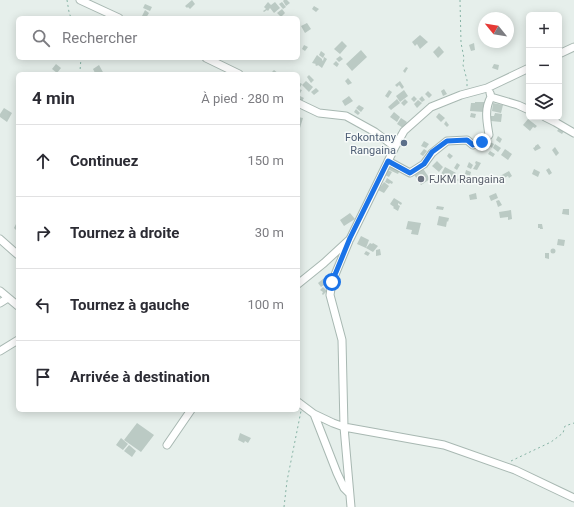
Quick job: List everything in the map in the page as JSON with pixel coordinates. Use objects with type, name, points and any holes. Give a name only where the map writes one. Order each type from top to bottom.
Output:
[{"type":"street","points":[[80,0],[115,16]]},
{"type":"street","points":[[562,53],[574,47]]},
{"type":"street","points":[[210,60],[235,72]]},
{"type":"street","points":[[350,507],[344,427],[342,340],[330,295],[332,282],[350,238],[404,131],[431,107],[487,88],[526,69]]},
{"type":"street","points":[[487,88],[491,97],[526,109]]},
{"type":"street","points":[[388,161],[410,173],[424,164],[432,152],[447,141],[467,140],[473,145],[482,142],[489,134],[486,120],[488,103],[491,97]]},
{"type":"street","points":[[300,103],[319,113],[346,116],[375,132],[395,147]]},
{"type":"street","points":[[551,120],[574,133]]},
{"type":"street","points":[[300,282],[324,263],[350,238]]},
{"type":"street","points":[[0,239],[16,253]]},
{"type":"street","points":[[0,290],[16,304]]},
{"type":"street","points":[[0,303],[8,298]]},
{"type":"street","points":[[0,351],[16,341]]},
{"type":"street","points":[[300,403],[314,414],[344,427],[444,445],[515,470],[574,498]]},
{"type":"street","points":[[167,445],[190,412]]},
{"type":"street","points":[[314,414],[337,473],[344,488],[349,493]]},
{"type":"path","points":[[68,0],[70,16]]},
{"type":"path","points":[[460,0],[464,58],[463,65],[467,94]]},
{"type":"path","points":[[80,72],[81,60]]},
{"type":"path","points":[[284,507],[299,412]]},
{"type":"path","points":[[512,461],[551,442],[562,433],[565,426],[574,423]]},
{"type":"building","points":[[192,0],[195,4],[190,9],[188,7],[187,8],[185,6]]},
{"type":"building","points":[[287,0],[290,3],[286,6],[283,1]]},
{"type":"building","points":[[268,2],[271,5],[275,2],[280,8],[274,13],[270,8],[268,11],[267,10],[264,12],[263,11],[266,9],[264,7]]},
{"type":"building","points":[[282,2],[286,7],[283,9],[279,4]]},
{"type":"building","points":[[145,4],[152,7],[150,11],[143,8]]},
{"type":"building","points":[[314,6],[319,9],[316,12],[312,9]]},
{"type":"building","points":[[282,9],[285,13],[280,16],[277,13]]},
{"type":"building","points":[[145,10],[149,13],[147,16],[142,16]]},
{"type":"building","points":[[307,23],[311,29],[305,33],[301,26]]},
{"type":"building","points":[[420,35],[428,42],[420,49],[417,44],[415,46],[412,42]]},
{"type":"building","points":[[342,41],[347,46],[340,54],[334,49]]},
{"type":"building","points":[[474,43],[475,50],[471,51],[469,45]]},
{"type":"building","points":[[304,45],[308,47],[305,51],[302,49]]},
{"type":"building","points":[[439,46],[444,52],[438,58],[433,52]]},
{"type":"building","points":[[361,50],[367,57],[352,71],[346,64]]},
{"type":"building","points":[[321,51],[325,54],[323,58],[319,55]]},
{"type":"building","points":[[317,55],[323,61],[324,57],[327,59],[322,68],[312,63]]},
{"type":"building","points":[[340,56],[343,59],[339,62],[336,59]]},
{"type":"building","points":[[336,61],[339,64],[337,67],[333,64]]},
{"type":"building","points":[[56,64],[61,68],[58,72],[52,69]]},
{"type":"building","points":[[494,64],[499,65],[498,70],[492,68]]},
{"type":"building","points":[[99,65],[103,72],[94,72],[93,69]]},
{"type":"building","points":[[406,67],[408,68],[405,73],[403,71]]},
{"type":"building","points":[[309,75],[314,80],[311,83],[307,77]]},
{"type":"building","points":[[348,78],[352,83],[348,85],[345,81]]},
{"type":"building","points":[[306,81],[313,87],[309,92],[302,85]]},
{"type":"building","points":[[400,81],[404,87],[402,89],[399,85],[397,87],[395,85]]},
{"type":"building","points":[[316,88],[319,91],[314,95],[311,92]]},
{"type":"building","points":[[444,89],[447,94],[443,96],[441,91]]},
{"type":"building","points":[[389,90],[392,92],[388,98],[385,96]]},
{"type":"building","points":[[404,90],[408,96],[400,102],[396,96]]},
{"type":"building","points":[[428,91],[432,95],[429,98],[425,94]]},
{"type":"building","points":[[300,96],[304,98],[302,101],[300,100]]},
{"type":"building","points":[[349,96],[353,101],[345,106],[342,101]]},
{"type":"building","points":[[414,96],[417,99],[414,102],[411,99]]},
{"type":"building","points":[[422,96],[425,100],[422,102],[419,99]]},
{"type":"building","points":[[397,99],[400,103],[391,110],[388,107]]},
{"type":"building","points":[[405,99],[408,102],[404,106],[401,103]]},
{"type":"building","points":[[418,100],[422,103],[417,108],[414,104]]},
{"type":"building","points":[[484,102],[484,112],[470,111],[471,103]]},
{"type":"building","points":[[493,103],[503,105],[501,113],[492,111]]},
{"type":"building","points":[[359,105],[364,108],[361,112],[356,108]]},
{"type":"building","points":[[4,108],[12,113],[7,122],[0,117],[0,114]]},
{"type":"building","points":[[356,109],[360,113],[358,115],[354,112]]},
{"type":"building","points":[[394,112],[400,117],[397,122],[390,117]]},
{"type":"building","points":[[439,113],[445,118],[441,122],[436,117]]},
{"type":"building","points":[[471,113],[476,114],[475,118],[470,117]]},
{"type":"building","points":[[495,113],[502,114],[501,122],[491,121],[491,116],[494,116]]},
{"type":"building","points":[[300,117],[303,118],[300,128]]},
{"type":"building","points":[[401,118],[407,122],[403,128],[397,124]]},
{"type":"building","points":[[527,120],[529,120],[537,126],[535,128],[533,127],[530,131],[523,125]]},
{"type":"building","points":[[446,121],[449,125],[447,127],[444,124]]},
{"type":"building","points":[[560,127],[565,130],[562,134],[557,131]]},
{"type":"building","points":[[498,136],[502,139],[500,143],[496,140]]},
{"type":"building","points":[[405,139],[408,141],[403,147],[399,144]]},
{"type":"building","points":[[424,141],[429,144],[426,148],[421,146]]},
{"type":"building","points":[[490,142],[494,144],[492,148],[488,145]]},
{"type":"building","points":[[495,144],[501,148],[498,152],[493,148]]},
{"type":"building","points":[[538,144],[541,148],[535,151],[533,148]]},
{"type":"building","points":[[555,147],[559,153],[556,156],[552,150]]},
{"type":"building","points":[[424,149],[427,151],[423,156],[420,154]]},
{"type":"building","points":[[505,149],[512,154],[508,160],[501,155]]},
{"type":"building","points":[[490,151],[495,154],[493,157],[488,154]]},
{"type":"building","points":[[449,153],[453,156],[450,159],[447,156]]},
{"type":"building","points":[[437,161],[443,167],[439,172],[432,166]]},
{"type":"building","points":[[476,161],[481,163],[477,170],[473,169]]},
{"type":"building","points":[[469,162],[473,165],[471,169],[467,167]]},
{"type":"building","points":[[457,163],[460,165],[457,170],[454,168]]},
{"type":"building","points":[[390,165],[400,170],[398,174],[387,169]]},
{"type":"building","points":[[422,167],[430,179],[421,185],[413,173]]},
{"type":"building","points":[[445,167],[456,173],[452,180],[441,174]]},
{"type":"building","points":[[549,168],[552,173],[549,175],[546,170]]},
{"type":"building","points":[[534,169],[540,172],[538,177],[532,174]]},
{"type":"building","points":[[388,170],[392,172],[389,177],[385,175]]},
{"type":"building","points":[[466,170],[471,172],[470,176],[465,174]]},
{"type":"building","points":[[509,171],[512,176],[502,179],[500,176]]},
{"type":"building","points":[[387,178],[393,182],[392,184],[385,182]]},
{"type":"building","points":[[459,178],[464,182],[462,184],[457,180]]},
{"type":"building","points":[[384,182],[389,186],[384,193],[378,190]]},
{"type":"building","points":[[476,193],[477,199],[470,200],[469,195]]},
{"type":"building","points":[[496,193],[498,198],[491,201],[489,196]]},
{"type":"building","points":[[394,198],[402,203],[401,205],[398,203],[400,206],[398,211],[390,204]]},
{"type":"building","points":[[499,200],[502,205],[498,207],[496,201]]},
{"type":"building","points":[[437,206],[444,207],[443,210],[436,209]]},
{"type":"building","points":[[563,209],[569,209],[569,215],[562,214]]},
{"type":"building","points":[[511,210],[512,219],[508,220],[508,217],[500,218],[499,212]]},
{"type":"building","points":[[350,213],[355,219],[344,226],[340,220]]},
{"type":"building","points":[[439,216],[449,218],[446,227],[437,225]]},
{"type":"building","points":[[408,221],[421,223],[418,235],[411,234],[412,230],[406,229]]},
{"type":"building","points":[[538,224],[542,224],[543,229],[538,228]]},
{"type":"building","points":[[361,236],[369,240],[366,248],[357,244]]},
{"type":"building","points":[[558,239],[565,240],[564,246],[557,245]]},
{"type":"building","points":[[370,243],[378,246],[373,252],[366,248]]},
{"type":"building","points":[[553,248],[556,251],[553,254],[550,251]]},
{"type":"building","points":[[380,249],[381,255],[376,256],[376,250]]},
{"type":"building","points":[[366,251],[370,253],[368,256],[364,254]]},
{"type":"building","points":[[545,253],[549,253],[549,259],[545,258]]},
{"type":"building","points":[[323,279],[327,283],[321,287],[318,283]]},
{"type":"building","points":[[323,287],[327,291],[323,295],[323,292],[320,290]]},
{"type":"building","points":[[137,423],[154,435],[141,452],[124,440]]},
{"type":"building","points":[[240,433],[251,438],[248,443],[238,440]]},
{"type":"building","points":[[121,438],[128,444],[123,450],[116,445]]},
{"type":"building","points":[[129,445],[136,451],[132,457],[124,451]]},
{"type":"place","name":"Fokontany Rangaina","points":[[404,143]]},
{"type":"place","name":"FJKM Rangaina","points":[[421,179]]},
{"type":"route","points":[[332,282],[350,238],[388,161],[410,173],[424,164],[432,152],[447,141],[467,140],[473,145],[482,142]]}]
